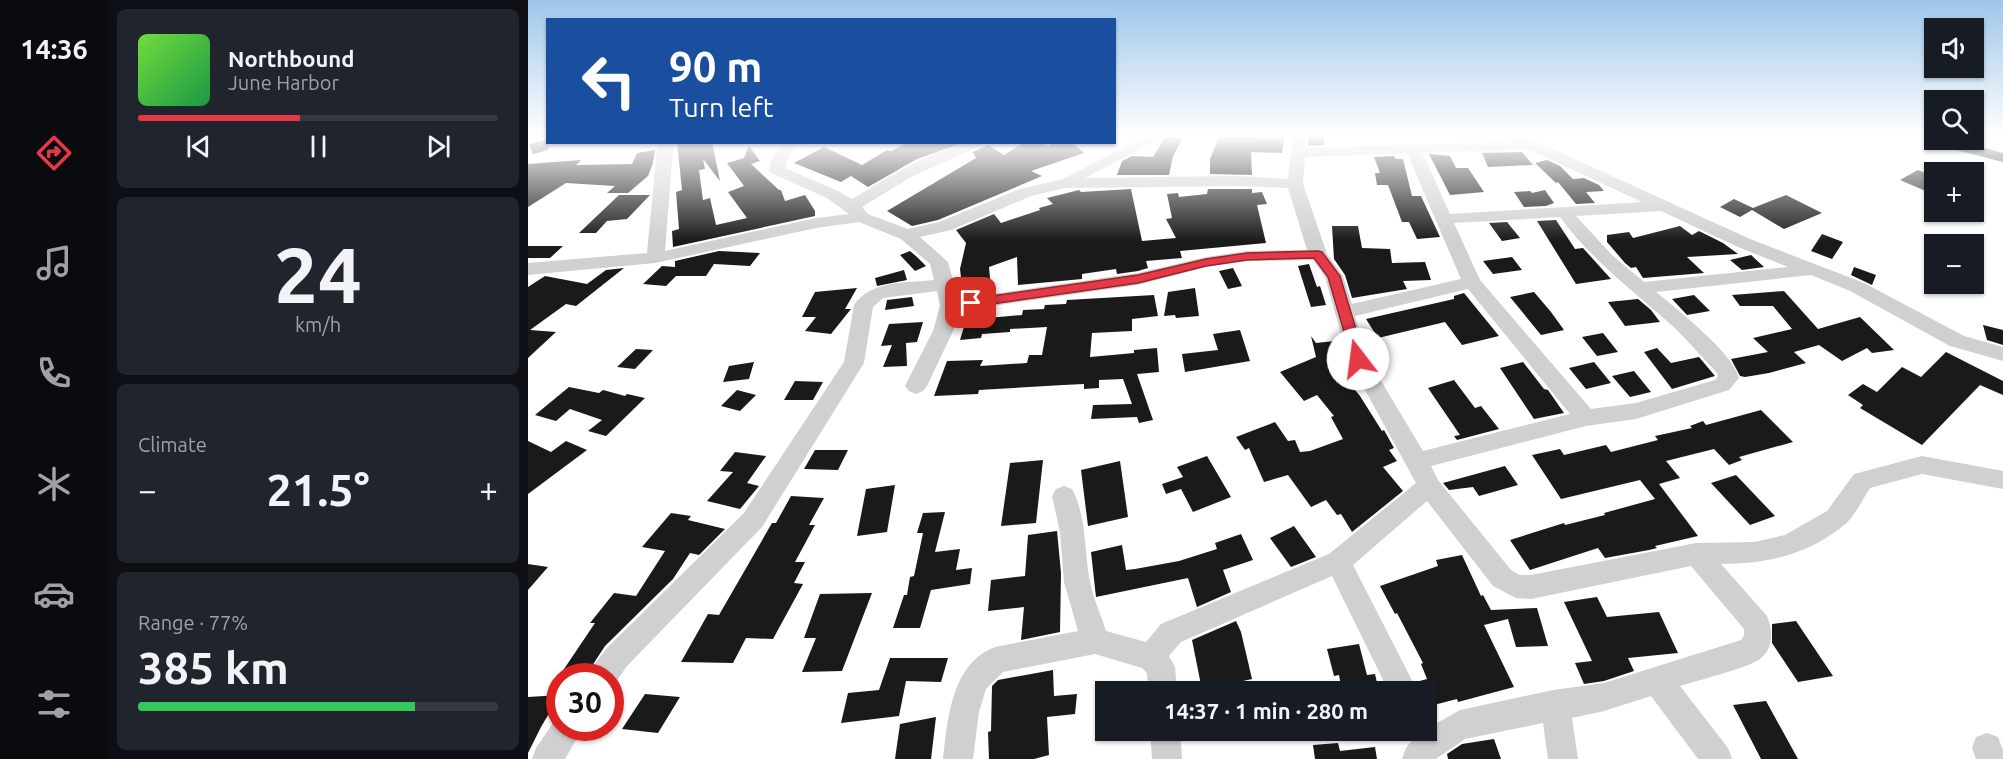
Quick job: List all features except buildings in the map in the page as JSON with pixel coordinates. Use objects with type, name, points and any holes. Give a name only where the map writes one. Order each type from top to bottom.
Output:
[{"type":"street","points":[[655,258],[663,169]]},
{"type":"street","points":[[777,169],[793,179],[829,191],[857,212],[908,235],[939,262],[948,295],[943,331],[916,386]]},
{"type":"street","points":[[528,269],[655,258],[857,212],[905,174],[916,169]]},
{"type":"street","points":[[1065,183],[1092,169]]},
{"type":"street","points":[[1296,169],[1295,184],[1318,255],[1334,276],[1358,359],[1418,460],[1429,486],[1502,578],[1516,586],[1531,587],[1696,554],[1754,553],[1791,544],[1836,518],[1862,481],[1922,465],[2003,480]]},
{"type":"street","points":[[1421,169],[1472,282],[1586,418]]},
{"type":"street","points":[[1583,169],[1744,243],[1857,287],[1957,341],[2003,354]]},
{"type":"street","points":[[908,235],[945,226],[1026,192],[1065,183],[1137,180],[1178,183],[1238,181],[1295,184]]},
{"type":"street","points":[[1443,219],[1665,205]]},
{"type":"street","points":[[1418,460],[1586,418],[1636,411],[1722,385],[1729,378],[1727,370],[1691,333],[1582,235],[1564,211]]},
{"type":"street","points":[[612,663],[753,520],[854,363],[864,305],[877,293],[948,295],[1127,281],[1206,262],[1247,256],[1318,255]]},
{"type":"street","points":[[1641,288],[1817,270]]},
{"type":"street","points":[[1346,312],[1472,282]]},
{"type":"street","points":[[1151,657],[1171,633],[1338,562],[1429,486]]},
{"type":"street","points":[[1065,496],[1072,532],[1077,582],[1095,642]]},
{"type":"street","points":[[1421,745],[1460,725],[1553,705],[1604,697],[1750,650],[1758,640],[1757,625],[1696,554]]},
{"type":"street","points":[[1338,562],[1398,681]]},
{"type":"street","points":[[958,759],[964,712],[974,681],[995,660],[1095,642],[1151,657],[1161,667],[1162,681]]},
{"type":"street","points":[[1657,680],[1717,759]]},
{"type":"street","points":[[1553,705],[1560,729],[1563,759]]},
{"type":"street","points":[[547,759],[559,741]]},
{"type":"street","points":[[1166,741],[1167,759]]},
{"type":"route","points":[[971,303],[1138,279],[1206,262],[1247,256],[1318,255],[1334,276],[1358,359]]}]
